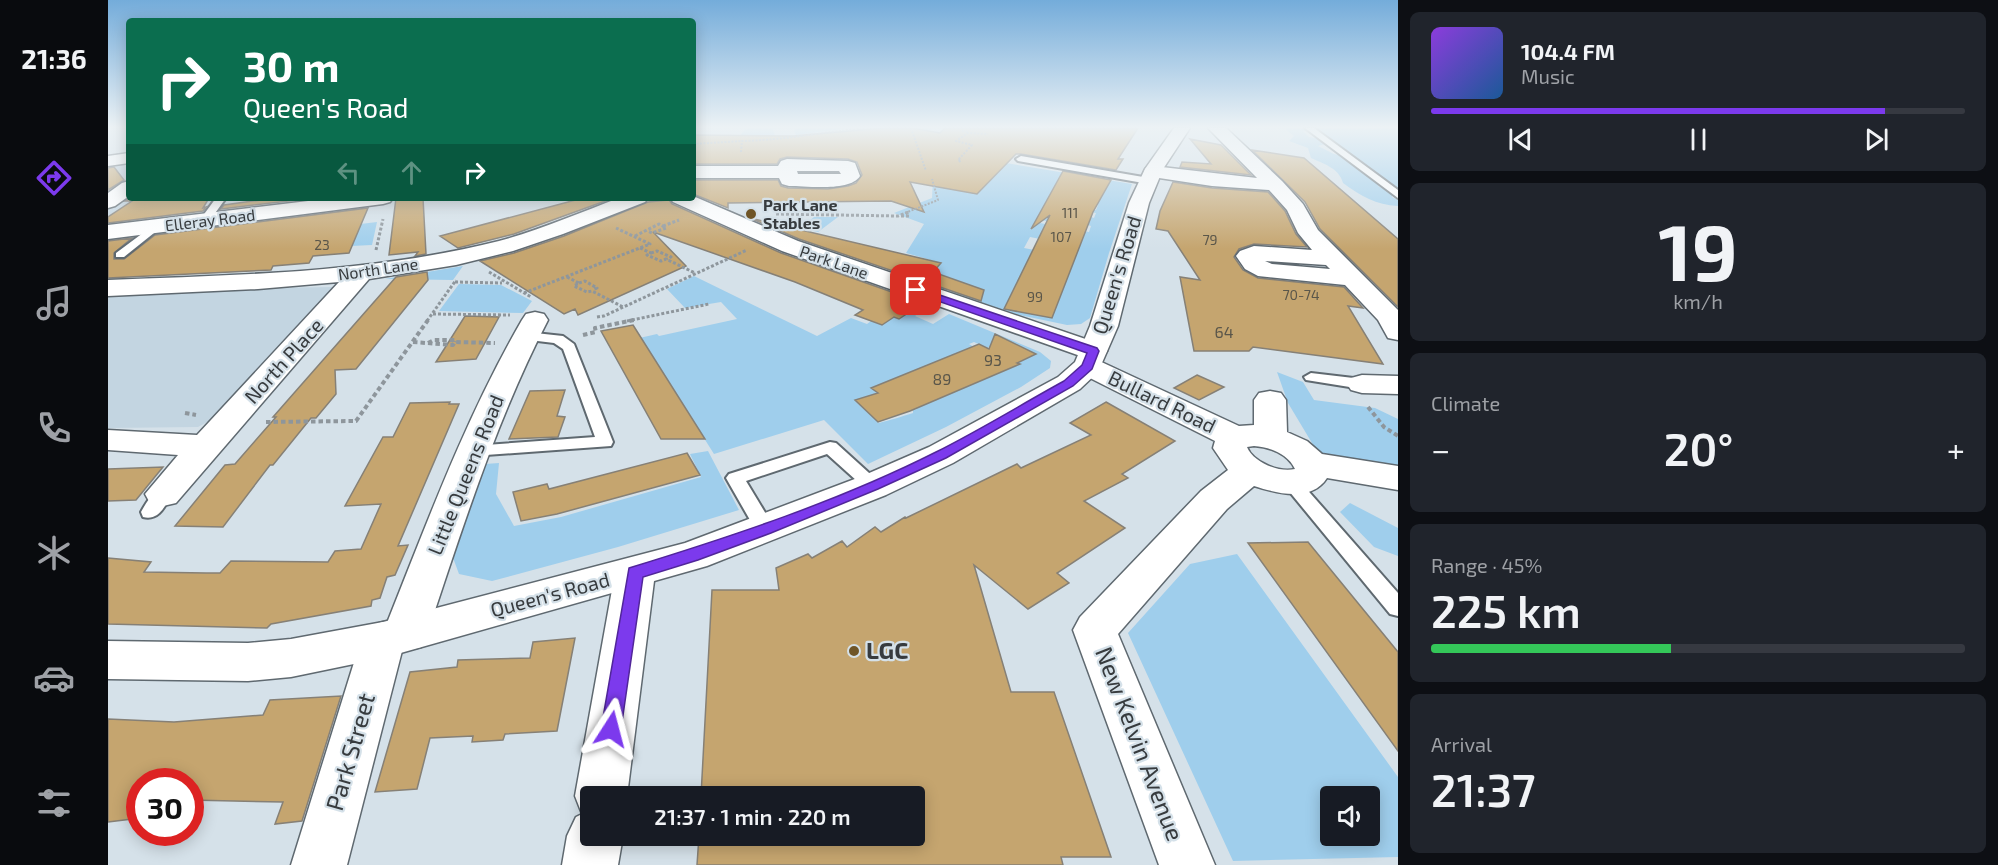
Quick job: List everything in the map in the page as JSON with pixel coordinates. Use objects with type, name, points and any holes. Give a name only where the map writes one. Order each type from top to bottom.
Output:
[{"type":"street","name":"Queen's Road","points":[[108,660],[248,662],[291,658],[394,637],[693,556],[873,486],[941,455],[1069,383],[1090,358],[1104,326],[1120,264],[1151,177],[1156,168]]},
{"type":"street","points":[[1259,168],[1296,208],[1309,233],[1390,317],[1398,332]]},
{"type":"street","points":[[696,172],[788,172]]},
{"type":"street","points":[[1151,177],[1275,184]]},
{"type":"street","points":[[108,202],[126,189]]},
{"type":"street","name":"North Lane","points":[[108,288],[367,273],[507,246],[630,201]]},
{"type":"street","name":"Park Lane","points":[[687,201],[771,239],[1090,358]]},
{"type":"street","name":"Elleray Road","points":[[108,232],[204,221],[384,207]]},
{"type":"street","points":[[1333,258],[1254,253],[1248,256],[1252,264],[1267,272],[1352,278]]},
{"type":"street","name":"North Place","points":[[157,503],[204,446],[367,273]]},
{"type":"street","name":"Little Queens Road","points":[[394,637],[527,322]]},
{"type":"street","name":"Bullard Road","points":[[1090,358],[1243,454],[1273,480],[1301,473],[1398,478]]},
{"type":"street","points":[[1270,400],[1271,437]]},
{"type":"street","points":[[1243,454],[1257,435],[1271,437],[1296,448],[1301,473]]},
{"type":"street","points":[[108,440],[204,446]]},
{"type":"street","name":"New Kelvin Avenue","points":[[1187,865],[1095,630],[1214,500],[1243,454]]},
{"type":"street","points":[[602,786],[635,573]]},
{"type":"street","name":"Park Street","points":[[319,865],[394,637]]},
{"type":"street","points":[[590,865],[593,846]]},
{"type":"lane","points":[[1089,168],[1151,177]]},
{"type":"lane","points":[[1363,168],[1398,195]]},
{"type":"lane","points":[[204,221],[219,201]]},
{"type":"lane","points":[[120,255],[155,227]]},
{"type":"lane","points":[[472,451],[605,442],[570,347],[527,322]]},
{"type":"lane","points":[[1311,377],[1380,386]]},
{"type":"lane","points":[[765,529],[735,478],[830,447],[873,486]]},
{"type":"lane","points":[[1301,473],[1398,608]]},
{"type":"path","points":[[898,216],[938,200],[932,178]]},
{"type":"path","points":[[367,273],[384,207]]},
{"type":"path","points":[[775,214],[910,216]]},
{"type":"path","points":[[412,342],[453,345],[455,342],[527,322],[566,277],[650,244],[588,216]]},
{"type":"path","points":[[634,236],[666,228],[659,225],[645,230],[648,231]]},
{"type":"path","points":[[597,316],[604,316],[771,239]]},
{"type":"path","points":[[640,248],[651,253],[647,255],[661,261],[666,259],[696,273]]},
{"type":"path","points":[[481,266],[504,283],[527,322]]},
{"type":"path","points":[[228,422],[356,421],[461,274]]},
{"type":"path","points":[[566,277],[579,284],[574,286],[587,292],[592,291],[623,307]]},
{"type":"path","points":[[577,336],[596,332],[595,328],[709,304]]},
{"type":"path","points":[[433,314],[527,322]]},
{"type":"path","points":[[1380,386],[1374,417],[1398,436]]},
{"type":"shaded area","points":[[108,168],[126,168],[126,201],[212,201],[184,205],[108,266]]},
{"type":"shaded area","points":[[929,168],[1038,168],[1132,184],[1090,318],[1081,324],[1067,325],[1015,314],[923,282],[941,263],[906,253],[924,224],[894,213],[932,198],[933,178]],"holes":[[[1056,185],[1098,205],[1096,210],[1047,201]],[[1048,204],[1096,213],[1094,218],[1091,217],[1088,225],[1091,226],[1089,232],[1040,223],[1041,220],[1052,222],[1055,215]],[[1030,237],[1076,246],[1071,257],[1024,248]]]},
{"type":"shaded area","points":[[1332,168],[1398,168],[1398,191],[1379,179],[1378,186],[1392,193],[1392,197],[1398,200],[1398,206],[1376,202],[1363,196],[1343,183]]},
{"type":"shaded area","points":[[814,217],[838,217],[818,232],[800,228]]},
{"type":"shaded area","points":[[377,222],[372,245],[294,244],[282,266],[277,266],[288,245],[253,237]]},
{"type":"shaded area","points":[[463,266],[453,280],[385,279]]},
{"type":"shaded area","points":[[694,276],[817,336],[851,318],[867,324],[871,321],[882,325],[894,317],[899,319],[918,306],[906,298],[928,306],[915,316],[933,324],[949,314],[1040,352],[1051,361],[1050,368],[1021,387],[946,427],[868,464],[824,420],[714,454],[649,351],[643,352],[635,339],[737,319],[721,302],[685,308],[667,289]],"holes":[[[1005,339],[1017,363],[1000,373],[971,358],[974,347],[969,344],[974,342],[987,348]],[[886,383],[917,409],[913,410],[913,413],[879,423],[855,401],[881,396],[872,387]]]},
{"type":"shaded area","points":[[459,284],[501,285],[532,301],[523,313],[439,311]]},
{"type":"shaded area","points":[[336,287],[220,413],[209,421],[198,427],[108,428],[108,296],[257,288]]},
{"type":"shaded area","points":[[1277,372],[1303,382],[1314,400],[1375,408],[1398,419],[1398,470],[1318,453],[1288,403]]},
{"type":"shaded area","points":[[708,451],[739,510],[618,547],[492,581],[459,574],[452,555],[485,464],[499,463],[496,494],[514,526],[561,517],[701,477],[690,454]]},
{"type":"shaded area","points":[[1350,503],[1398,528],[1398,556],[1374,547],[1340,512]]},
{"type":"shaded area","points":[[1237,554],[1398,777],[1398,857],[1233,861],[1128,633],[1190,564]]},
{"type":"building","points":[[108,168],[115,168],[124,180],[108,190]]},
{"type":"building","points":[[859,168],[1002,168],[977,194],[910,182],[924,212],[891,201],[728,203],[728,208],[696,195],[696,180],[778,180],[781,186],[788,188],[828,189],[856,183],[862,175]]},
{"type":"building","points":[[1192,168],[1244,168],[1251,175]]},
{"type":"building","points":[[1271,168],[1316,168],[1398,239],[1398,307],[1320,229],[1305,202]]},
{"type":"building","points":[[1063,171],[1111,180],[1093,212],[1052,318],[1004,309],[1050,215],[1031,229]]},
{"type":"building","points":[[1173,182],[1212,188],[1268,192],[1285,211],[1296,234],[1307,247],[1254,244],[1239,249],[1234,257],[1243,270],[1258,278],[1344,287],[1363,308],[1348,306],[1383,364],[1253,347],[1249,351],[1194,351],[1180,277],[1200,280],[1168,231],[1156,229],[1160,211]]},
{"type":"building","points":[[132,201],[207,201],[203,211],[108,223],[108,217]]},
{"type":"building","points":[[253,201],[289,201],[221,209],[224,205]]},
{"type":"building","points":[[396,201],[423,201],[426,254],[415,256],[418,252],[389,255]]},
{"type":"building","points":[[572,201],[605,201],[514,234],[458,248],[440,236]]},
{"type":"building","points":[[670,201],[781,253],[923,303],[899,319],[894,317],[882,325],[855,315],[863,310],[795,282],[653,232],[686,266],[578,315],[575,309],[564,314],[480,261],[514,253],[564,236],[648,202]]},
{"type":"building","points":[[368,208],[349,253],[313,256],[309,263],[273,266],[271,270],[108,278],[108,241],[132,238],[114,253],[114,259],[124,259],[155,235]]},
{"type":"building","points":[[750,218],[941,263],[933,272],[984,290],[981,301],[799,239]]},
{"type":"building","points":[[427,272],[428,280],[356,369],[335,370],[336,394],[316,418],[311,418],[273,465],[270,465],[223,527],[175,526],[225,465],[235,464],[276,417],[273,417],[396,277]]},
{"type":"building","points":[[465,316],[499,317],[476,359],[436,362]]},
{"type":"building","points":[[633,325],[705,439],[661,439],[601,331]]},
{"type":"building","points":[[995,334],[1036,354],[1017,363],[1020,364],[910,411],[878,422],[855,400],[878,393],[871,388],[979,344],[989,349]]},
{"type":"building","points":[[1197,375],[1224,387],[1199,400],[1174,388]]},
{"type":"building","points":[[565,390],[557,416],[565,417],[558,437],[509,439],[530,391]]},
{"type":"building","points":[[450,402],[449,404],[459,404],[398,546],[408,545],[395,575],[387,577],[380,598],[372,600],[371,606],[271,624],[267,628],[108,624],[108,558],[151,562],[144,572],[220,573],[231,561],[328,562],[335,551],[361,549],[381,504],[345,506],[383,437],[393,437],[410,403]]},
{"type":"building","name":"LGC","points":[[1106,402],[1175,441],[1122,474],[1128,478],[1084,501],[1125,528],[1057,573],[1069,583],[1028,609],[974,565],[1011,692],[1054,692],[1111,857],[1061,857],[1063,865],[697,865],[698,846],[925,846],[925,786],[702,786],[712,590],[779,590],[776,568],[808,554],[812,558],[842,541],[847,547],[875,527],[881,532],[905,517],[1017,464],[1021,468],[1091,435],[1070,423]]},
{"type":"building","points":[[687,453],[700,475],[557,514],[521,521],[513,492],[547,484],[549,489]]},
{"type":"building","points":[[163,467],[136,500],[108,501],[108,469]]},
{"type":"building","points":[[1308,542],[1398,652],[1398,751],[1248,543]]},
{"type":"building","points":[[575,638],[557,731],[505,734],[503,740],[472,742],[473,736],[430,738],[417,789],[375,792],[410,672],[457,667],[458,660],[530,658],[533,642]]},
{"type":"building","points":[[341,696],[302,821],[275,824],[283,802],[204,800],[204,768],[126,768],[126,820],[108,822],[108,719],[174,722],[263,715],[270,700]]},
{"type":"place","name":"Park Lane Stables","points":[[751,214]]},
{"type":"place","name":"LGC","points":[[854,651]]},
{"type":"route","points":[[611,729],[635,573],[693,556],[765,529],[873,486],[941,455],[1069,383],[1088,366],[1093,351],[916,290]]}]
